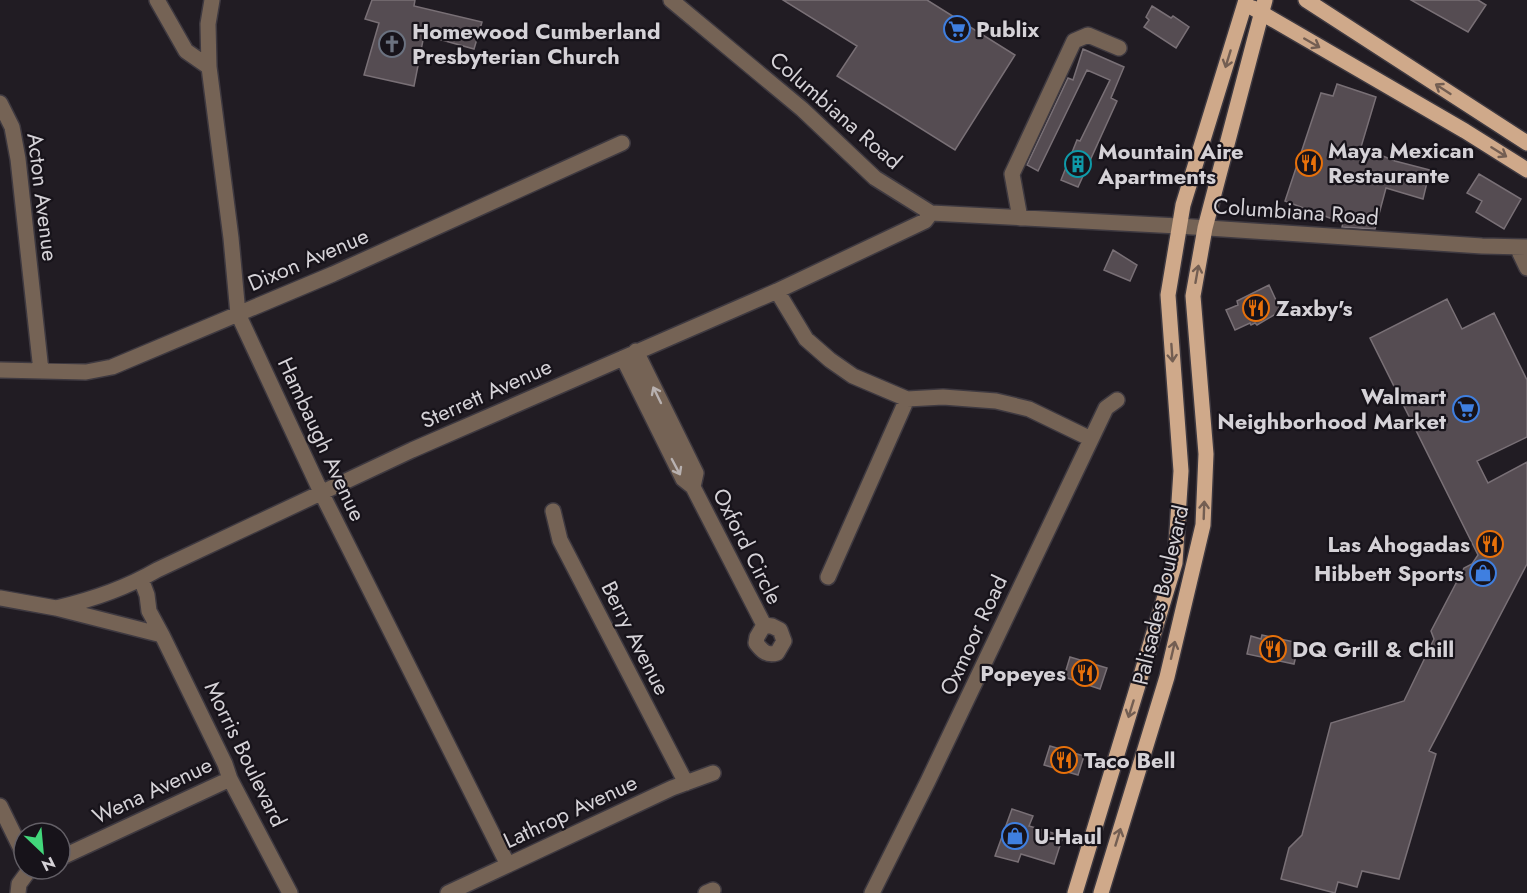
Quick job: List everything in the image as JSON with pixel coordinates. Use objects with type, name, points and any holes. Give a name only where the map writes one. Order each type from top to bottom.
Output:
[{"type":"main road","points":[[1306,0],[1527,143]]},
{"type":"main road","points":[[1178,226],[1244,1],[1263,7],[1527,170]]},
{"type":"main road","points":[[1205,228],[1263,7]]},
{"type":"main road","name":"Palisades Boulevard","points":[[1075,893],[1175,563],[1181,471],[1168,295],[1178,226]]},
{"type":"main road","name":"Palisades Boulevard","points":[[1101,893],[1167,677],[1203,525],[1206,454],[1193,296],[1205,228]]},
{"type":"street","points":[[157,0],[186,51],[208,67]]},
{"type":"street","name":"Hambaugh Avenue","points":[[212,0],[208,24],[208,67],[231,238],[238,314],[321,492],[508,865]]},
{"type":"street","name":"Columbiana Road","points":[[671,0],[802,109],[875,178],[932,213],[1522,247]]},
{"type":"street","points":[[1020,218],[1012,174],[1074,41],[1088,35],[1119,48]]},
{"type":"street","name":"Acton Avenue","points":[[0,103],[12,127],[18,159],[41,371]]},
{"type":"street","name":"Dixon Avenue","points":[[0,370],[86,372],[112,367],[333,274],[622,143]]},
{"type":"street","name":"Sterrett Avenue","points":[[56,608],[86,601],[141,579],[321,492],[629,354],[777,291],[925,221],[932,213]]},
{"type":"street","points":[[1522,247],[1527,268]]},
{"type":"street","points":[[777,291],[806,339],[830,360],[854,376],[907,399],[943,397],[996,401],[1029,409],[1091,439]]},
{"type":"street","name":"Oxford Circle","points":[[629,354],[668,434],[696,473],[693,487],[764,625]]},
{"type":"street","points":[[828,577],[907,399]]},
{"type":"street","name":"Oxmoor Road","points":[[872,893],[943,751],[1106,408],[1117,400]]},
{"type":"street","name":"Berry Avenue","points":[[553,512],[560,540],[686,783]]},
{"type":"street","name":"Morris Boulevard","points":[[141,579],[147,595],[149,611],[230,779],[249,811],[290,893]]},
{"type":"street","points":[[0,598],[56,608],[162,635]]},
{"type":"street","name":"Lathrop Avenue","points":[[448,893],[686,783],[713,773]]},
{"type":"street","name":"Wena Avenue","points":[[72,852],[230,779]]},
{"type":"street","points":[[0,806],[12,830]]},
{"type":"building","name":"Homewood Cumberland Presbyterian Church","points":[[372,0],[415,0],[414,6],[482,22],[474,49],[424,35],[414,86],[364,75],[379,23],[365,19]]},
{"type":"building","points":[[783,0],[927,0],[1015,55],[955,150],[837,76],[857,46]]},
{"type":"building","points":[[1411,0],[1478,0],[1486,5],[1468,32]]},
{"type":"building","points":[[1152,6],[1189,27],[1176,48],[1144,27],[1149,20],[1146,17]]},
{"type":"building","points":[[1083,49],[1124,67],[1111,98],[1117,101],[1078,187],[1061,180],[1077,140],[1080,141],[1110,80],[1087,70],[1038,171],[1027,165],[1068,78],[1073,80]]},
{"type":"building","points":[[1337,84],[1376,97],[1361,147],[1395,161],[1430,170],[1423,199],[1386,188],[1375,229],[1342,227],[1343,223],[1285,201],[1321,93],[1333,96]]},
{"type":"building","points":[[1479,174],[1521,199],[1504,229],[1476,212],[1482,201],[1467,193]]},
{"type":"building","points":[[1113,250],[1137,265],[1130,281],[1104,270]]},
{"type":"building","name":"Zaxby's","points":[[1269,285],[1281,311],[1257,325],[1250,323],[1235,330],[1226,310],[1238,305],[1237,301]]},
{"type":"building","points":[[1447,299],[1462,329],[1494,313],[1527,380],[1527,437],[1477,461],[1488,483],[1527,462],[1527,564],[1429,751],[1436,754],[1399,879],[1362,871],[1357,887],[1338,882],[1335,893],[1281,879],[1289,848],[1302,835],[1331,723],[1404,701],[1434,639],[1431,631],[1464,568],[1472,564],[1478,555],[1370,338]]},
{"type":"building","name":"DQ Grill & Chill","points":[[1262,635],[1299,643],[1294,664],[1247,654],[1251,636],[1261,639]]},
{"type":"building","name":"Popeyes","points":[[1070,657],[1107,668],[1100,689],[1064,677]]},
{"type":"building","name":"Taco Bell","points":[[1050,746],[1084,756],[1078,775],[1044,765]]},
{"type":"building","points":[[1012,809],[1033,816],[1029,826],[1063,836],[1054,864],[1021,854],[1018,862],[995,856]]},
{"type":"place","name":"Publix","points":[[957,29]]},
{"type":"place","name":"Homewood Cumberland Presbyterian Church","points":[[392,44]]},
{"type":"place","name":"Maya Mexican Restaurante","points":[[1309,163]]},
{"type":"place","name":"Mountain Aire Apartments","points":[[1078,164]]},
{"type":"place","name":"Zaxby's","points":[[1256,308]]},
{"type":"place","name":"Walmart Neighborhood Market","points":[[1466,409]]},
{"type":"place","name":"Las Ahogadas","points":[[1490,544]]},
{"type":"place","name":"Hibbett Sports","points":[[1483,573]]},
{"type":"place","name":"DQ Grill & Chill","points":[[1273,649]]},
{"type":"place","name":"Popeyes","points":[[1085,673]]},
{"type":"place","name":"Taco Bell","points":[[1064,760]]},
{"type":"place","name":"U-Haul","points":[[1015,836]]}]
